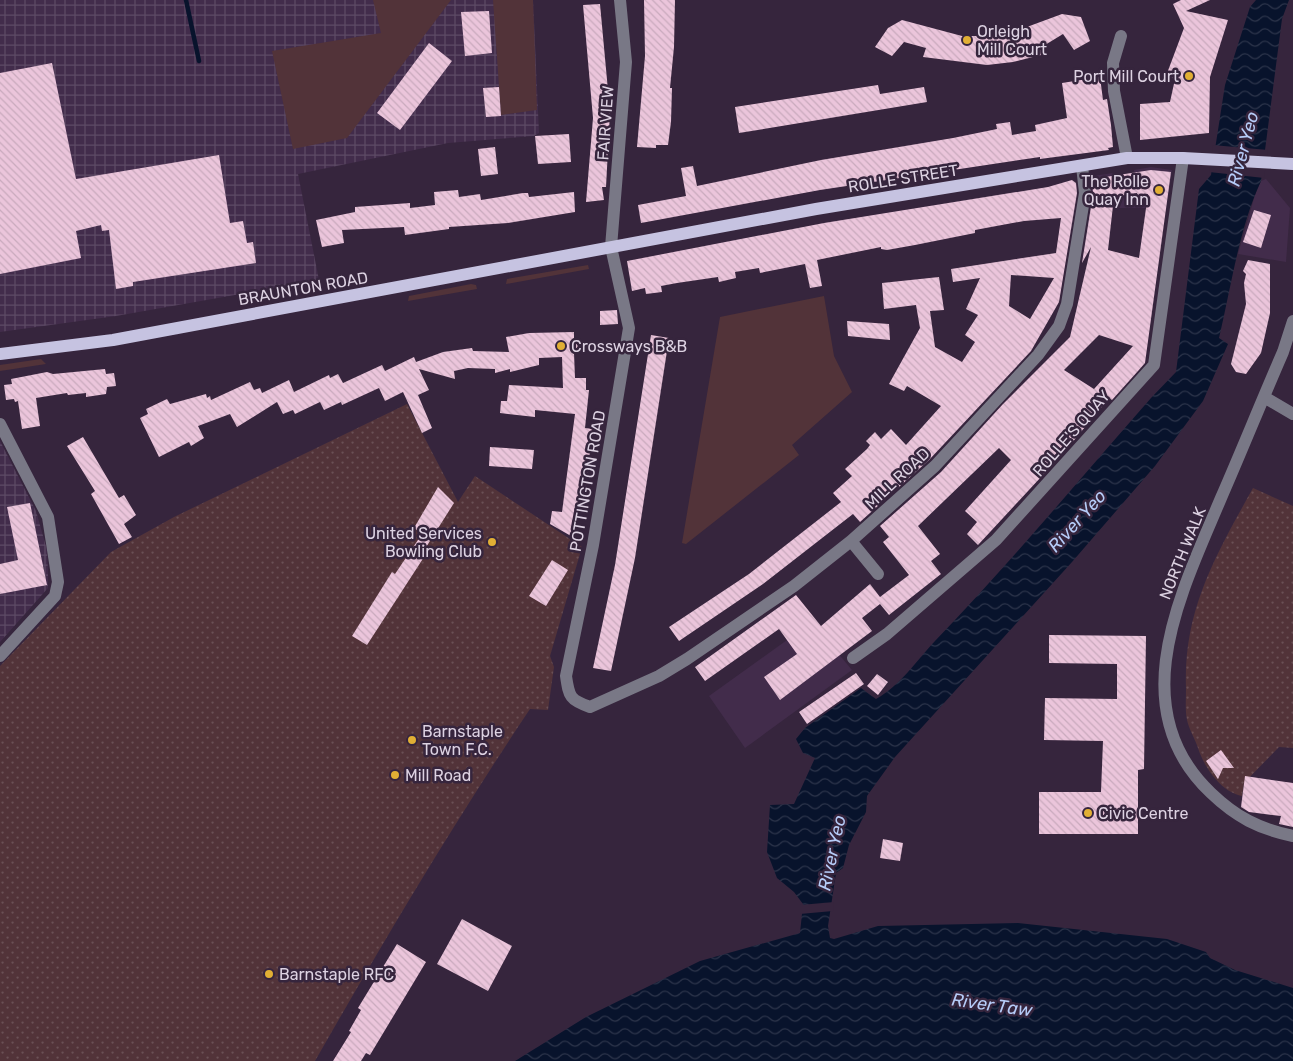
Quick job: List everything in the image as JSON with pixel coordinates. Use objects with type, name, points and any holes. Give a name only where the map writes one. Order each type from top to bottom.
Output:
[{"type":"main road","name":"ROLLE STREET","points":[[611,247],[826,207],[1127,158],[1182,158],[1292,165]]},
{"type":"main road","name":"BRAUNTON ROAD","points":[[0,354],[121,338],[611,247]]},
{"type":"street","name":"FAIR VIEW","points":[[611,247],[626,62],[620,0]]},
{"type":"street","points":[[1121,36],[1113,63],[1114,91],[1127,158]]},
{"type":"street","name":"ROLLE'S QUAY","points":[[854,658],[887,634],[996,540],[1154,365],[1182,158]]},
{"type":"street","name":"MILL ROAD","points":[[590,707],[659,676],[794,586],[851,541],[934,466],[1038,356],[1055,332],[1063,315],[1071,282],[1085,193],[1082,166]]},
{"type":"street","name":"POTTINGTON ROAD","points":[[590,707],[576,702],[569,694],[566,676],[593,545],[629,328],[611,247]]},
{"type":"street","name":"NORTH WALK","points":[[1293,321],[1286,345],[1178,600],[1164,668],[1168,724],[1176,745],[1198,781],[1230,812],[1255,825],[1293,836]]},
{"type":"street","points":[[1264,397],[1293,414]]},
{"type":"street","points":[[0,424],[40,499],[48,518],[58,582],[55,596],[0,656]]},
{"type":"street","points":[[851,541],[878,574]]},
{"type":"shaded area","points":[[0,0],[533,0],[539,133],[534,136],[448,143],[298,174],[319,280],[116,316],[0,332]]},
{"type":"shaded area","points":[[373,0],[451,0],[347,138],[293,149],[272,51],[381,33]]},
{"type":"shaded area","points":[[493,0],[533,0],[537,110],[501,115]]},
{"type":"shaded area","points":[[1151,167],[1172,170],[1166,211],[1146,208],[1088,208],[1093,176],[1113,173],[1116,198],[1138,196],[1134,170]]},
{"type":"shaded area","points":[[1266,179],[1290,208],[1286,262],[1238,254],[1255,195],[1261,181]]},
{"type":"shaded area","points":[[588,265],[589,269],[506,284],[507,279]]},
{"type":"shaded area","points":[[471,284],[476,285],[477,289],[408,301],[409,296]]},
{"type":"shaded area","points":[[824,296],[834,356],[852,392],[792,445],[799,455],[686,544],[682,543],[720,317]]},
{"type":"shaded area","points":[[41,359],[46,364],[0,371],[0,365]]},
{"type":"shaded area","points":[[407,404],[458,502],[475,476],[582,547],[550,656],[554,667],[548,710],[530,709],[473,796],[419,884],[315,1061],[0,1061],[0,666],[111,552],[174,517]]},
{"type":"shaded area","points":[[0,441],[36,511],[47,550],[48,588],[0,642]]},
{"type":"shaded area","points":[[1253,488],[1293,506],[1293,748],[1279,747],[1244,783],[1242,796],[1234,794],[1214,778],[1204,763],[1189,727],[1186,716],[1186,660],[1196,608],[1204,584],[1226,537]]},
{"type":"shaded area","points":[[812,622],[852,670],[745,748],[709,696]]},
{"type":"water","points":[[1256,0],[1289,0],[1282,19],[1261,181],[1253,199],[1241,238],[1219,338],[1228,344],[1203,401],[1155,466],[1072,562],[895,757],[867,796],[866,812],[849,845],[843,868],[836,873],[828,926],[830,938],[834,939],[878,926],[1018,923],[1167,939],[1206,952],[1210,958],[1235,970],[1293,988],[1293,1061],[515,1061],[586,1017],[700,961],[800,933],[803,904],[794,892],[777,878],[767,852],[770,805],[794,804],[815,758],[803,753],[796,739],[805,728],[861,688],[876,699],[893,687],[963,612],[1176,372],[1199,189],[1211,175],[1225,85],[1250,7]]},
{"type":"pier","points":[[1213,145],[1268,150],[1264,178],[1209,172]]},
{"type":"pier","points":[[834,902],[833,911],[800,914],[800,905]]},
{"type":"building","points":[[644,0],[675,0],[674,47],[670,88],[672,88],[671,122],[668,145],[656,145],[656,148],[637,147],[645,56]]},
{"type":"building","name":"Port Mill Court","points":[[1181,0],[1210,0],[1186,11],[1228,20],[1210,77],[1209,133],[1140,140],[1140,104],[1170,102],[1175,79],[1166,76],[1184,28],[1173,4]]},
{"type":"building","points":[[600,4],[610,112],[606,187],[602,187],[604,200],[586,202],[593,118],[583,5]]},
{"type":"building","points":[[489,11],[492,53],[465,56],[461,12]]},
{"type":"building","name":"Orleigh Mill Court","points":[[1062,14],[1081,17],[1090,41],[1074,50],[1063,34],[1045,45],[1045,54],[1013,62],[987,65],[923,57],[926,48],[904,42],[892,56],[875,47],[888,28],[902,20],[962,36],[991,36],[1016,31]]},
{"type":"building","points":[[429,43],[452,61],[400,130],[377,113]]},
{"type":"building","points":[[52,63],[76,179],[219,155],[230,223],[243,221],[247,243],[253,242],[256,263],[133,282],[133,286],[116,289],[109,230],[102,231],[101,225],[76,231],[81,258],[0,274],[0,73]]},
{"type":"building","points":[[1100,77],[1103,100],[1107,99],[1111,125],[1113,147],[1108,148],[1109,150],[1040,159],[1040,157],[820,190],[641,223],[638,205],[686,196],[681,168],[693,166],[697,186],[821,160],[997,129],[996,124],[1010,122],[1012,135],[1036,131],[1035,125],[1067,118],[1062,83]]},
{"type":"building","points":[[878,85],[880,94],[924,87],[927,102],[739,133],[735,107]]},
{"type":"building","points":[[499,87],[501,116],[486,117],[483,88]]},
{"type":"building","points":[[569,134],[571,162],[538,164],[535,136]]},
{"type":"building","points":[[495,147],[498,174],[481,176],[478,149]]},
{"type":"building","points":[[1151,170],[1171,172],[1145,363],[1112,400],[1109,398],[1066,450],[978,545],[967,534],[977,522],[965,511],[1011,460],[999,448],[918,526],[940,554],[931,561],[941,574],[889,615],[880,604],[862,618],[872,631],[780,700],[764,677],[797,654],[779,629],[705,681],[695,667],[796,595],[821,626],[870,584],[880,597],[909,575],[883,542],[889,537],[880,526],[941,472],[1003,404],[1070,337],[1091,247],[1082,263],[1093,194],[1092,179]],"holes":[[[1137,193],[1138,196],[1148,194],[1139,258],[1108,250],[1114,197]],[[1099,335],[1133,346],[1094,389],[1064,370]]]},
{"type":"building","points":[[1072,180],[1076,183],[1077,193],[1059,302],[1031,351],[929,460],[860,522],[853,514],[763,584],[679,641],[669,627],[749,574],[841,502],[833,493],[852,476],[845,469],[867,449],[870,445],[866,441],[875,432],[881,439],[891,429],[906,445],[941,406],[907,386],[904,391],[889,384],[920,328],[916,305],[884,309],[882,283],[939,277],[944,310],[930,311],[935,347],[962,362],[975,342],[965,335],[978,315],[966,309],[980,278],[953,282],[951,269],[1056,253],[1061,218],[1024,221],[975,230],[975,233],[915,245],[887,250],[881,249],[881,247],[817,260],[822,286],[810,288],[805,264],[760,273],[759,268],[735,272],[736,278],[719,282],[718,277],[677,283],[661,286],[662,292],[646,294],[645,288],[632,291],[627,261],[824,223],[1048,187]],"holes":[[[1011,275],[1054,278],[1030,319],[1009,306]]]},
{"type":"building","points":[[458,190],[459,197],[480,194],[481,200],[523,193],[528,193],[529,197],[574,192],[575,212],[508,223],[449,227],[449,229],[405,235],[404,227],[342,230],[344,243],[322,247],[316,220],[355,212],[355,207],[410,203],[410,208],[435,205],[434,192]]},
{"type":"building","points":[[1254,210],[1271,215],[1261,248],[1243,242]]},
{"type":"building","points":[[1248,260],[1270,264],[1270,313],[1261,353],[1246,374],[1236,372],[1231,364],[1246,304],[1244,283],[1246,274],[1243,271]]},
{"type":"building","points":[[617,310],[618,324],[600,325],[600,311]]},
{"type":"building","points":[[847,321],[889,324],[890,340],[848,336]]},
{"type":"building","points":[[574,332],[574,338],[578,338],[578,353],[574,353],[575,378],[586,378],[586,390],[589,390],[585,428],[593,429],[582,511],[577,510],[577,524],[571,536],[550,524],[552,511],[562,512],[575,414],[535,410],[535,417],[500,413],[501,401],[507,401],[509,385],[563,388],[562,357],[539,358],[539,365],[510,372],[510,369],[495,373],[495,369],[468,368],[454,371],[455,379],[419,369],[429,390],[418,395],[432,428],[422,433],[403,392],[385,401],[379,388],[342,405],[341,402],[324,410],[320,402],[295,414],[293,410],[283,414],[277,402],[237,427],[230,414],[198,426],[204,438],[191,446],[189,442],[159,457],[140,418],[148,414],[146,409],[167,399],[170,404],[206,394],[207,398],[210,396],[211,400],[250,382],[254,390],[260,388],[262,393],[289,380],[294,392],[329,375],[330,378],[338,374],[343,383],[382,365],[385,371],[414,357],[416,362],[443,352],[472,348],[473,351],[509,352],[506,337],[529,333]]},
{"type":"building","points":[[651,335],[669,338],[635,558],[611,671],[593,668],[615,565]]},
{"type":"building","points":[[105,369],[106,374],[114,373],[116,386],[107,387],[106,394],[86,397],[86,393],[68,395],[67,393],[36,398],[40,426],[22,429],[18,401],[15,402],[14,399],[6,400],[4,385],[12,384],[11,379],[47,372],[53,374]]},
{"type":"building","points":[[83,437],[119,498],[124,495],[136,515],[124,524],[132,537],[119,544],[91,494],[95,491],[67,446]]},
{"type":"building","points":[[490,447],[534,450],[532,469],[489,466]]},
{"type":"building","points":[[438,487],[454,503],[423,552],[426,554],[367,645],[352,636],[392,572],[395,574],[422,534],[414,528]]},
{"type":"building","points":[[30,503],[47,585],[0,594],[0,564],[18,560],[7,507]]},
{"type":"building","points":[[552,560],[568,570],[546,606],[529,596]]},
{"type":"building","points":[[1049,635],[1146,636],[1144,769],[1138,770],[1138,834],[1039,834],[1039,792],[1101,792],[1103,741],[1044,740],[1045,698],[1117,699],[1117,664],[1049,663]]},
{"type":"building","points":[[856,673],[864,684],[807,724],[799,712]]},
{"type":"building","points":[[877,674],[888,682],[878,695],[867,686]]},
{"type":"building","points":[[1221,750],[1234,768],[1223,768],[1218,779],[1206,761]]},
{"type":"building","points":[[1245,776],[1293,783],[1293,827],[1279,824],[1281,816],[1249,812],[1241,807]]},
{"type":"building","points":[[883,839],[903,843],[900,861],[880,858]]},
{"type":"building","points":[[462,919],[512,946],[488,991],[437,964]]},
{"type":"building","points":[[397,944],[426,962],[370,1055],[366,1053],[361,1061],[333,1061],[351,1032],[349,1031],[361,1010],[358,1008]]},
{"type":"waterway","points":[[186,0],[199,61]]},
{"type":"place","name":"Orleigh Mill Court","points":[[967,40]]},
{"type":"place","name":"Port Mill Court","points":[[1189,76]]},
{"type":"place","name":"The Rolle Quay Inn","points":[[1159,190]]},
{"type":"place","name":"Crossways B&B","points":[[561,346]]},
{"type":"place","name":"United Services Bowling Club","points":[[492,542]]},
{"type":"place","name":"Barnstaple Town F.C.","points":[[412,740]]},
{"type":"place","name":"Mill Road","points":[[395,775]]},
{"type":"place","name":"Civic Centre","points":[[1088,813]]},
{"type":"place","name":"Barnstaple RFC","points":[[269,974]]},
{"type":"water label","name":"River Yeo","points":[[1243,149]]},
{"type":"water label","name":"River Yeo","points":[[1077,521]]},
{"type":"water label","name":"River Yeo","points":[[832,853]]},
{"type":"water label","name":"River Taw","points":[[992,1005]]}]
